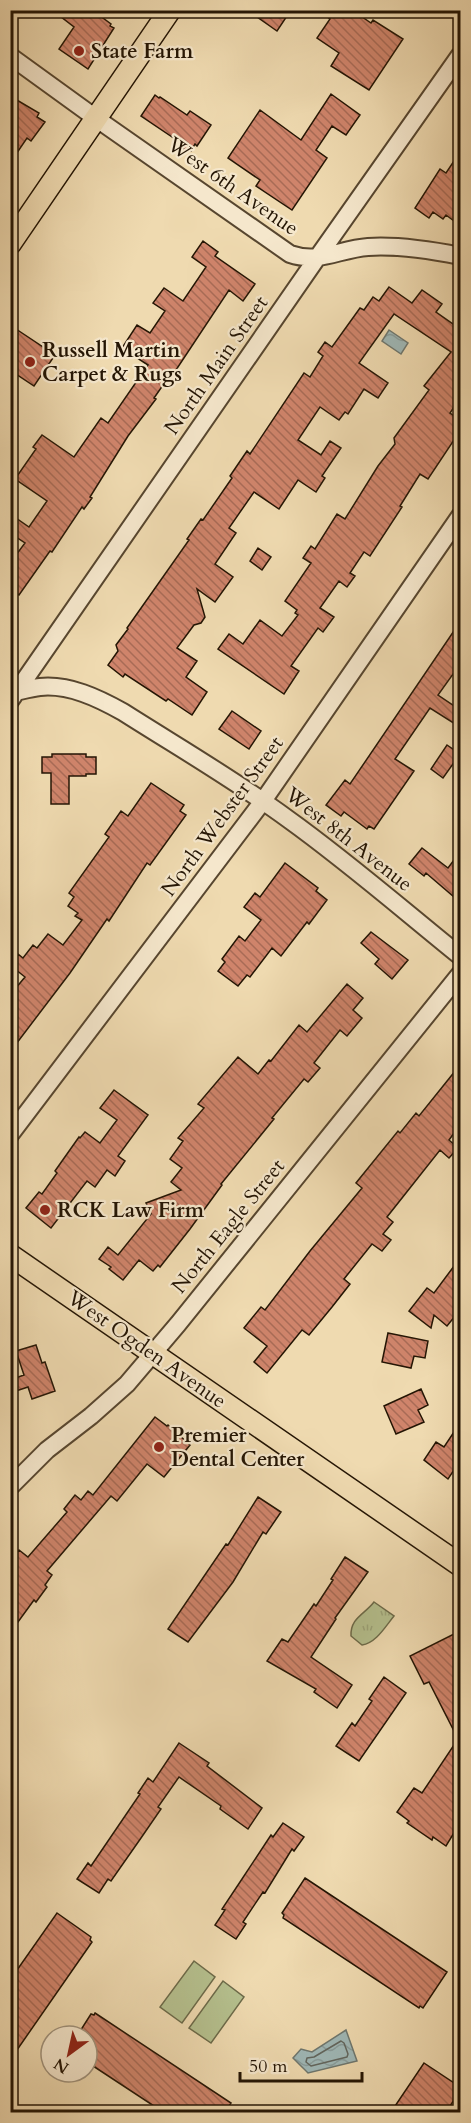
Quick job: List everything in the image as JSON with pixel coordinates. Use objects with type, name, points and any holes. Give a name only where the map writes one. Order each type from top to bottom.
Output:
[{"type":"main road","points":[[10,244],[170,10]]},
{"type":"main road","name":"West Ogden Avenue","points":[[10,1255],[460,1565]]},
{"type":"street","name":"North Main Street","points":[[13,696],[460,55]]},
{"type":"street","name":"West 6th Avenue","points":[[10,56],[290,254],[303,259],[317,258],[349,250],[385,247],[460,256]]},
{"type":"street","name":"North Webster Street","points":[[10,1136],[263,801],[460,516]]},
{"type":"street","name":"West 8th Avenue","points":[[13,696],[40,687],[88,695],[104,701],[263,801],[343,860],[460,956]]},
{"type":"street","name":"North Eagle Street","points":[[10,1487],[47,1450],[112,1399],[153,1354],[460,974]]},
{"type":"green space","points":[[374,1602],[394,1616],[376,1638],[362,1645],[351,1636],[351,1630],[355,1620]]},
{"type":"green space","points":[[194,1961],[215,1977],[182,2023],[160,2007]]},
{"type":"green space","points":[[223,1981],[244,1997],[211,2043],[189,2028]]},
{"type":"water","points":[[389,330],[408,343],[401,354],[382,341]]},
{"type":"water","points":[[346,2030],[357,2061],[308,2073],[293,2058],[301,2049],[312,2052]]},
{"type":"building","points":[[52,10],[92,10],[114,28],[88,69],[59,49],[74,27]]},
{"type":"building","points":[[247,10],[291,10],[277,31]]},
{"type":"building","points":[[317,10],[352,10],[371,23],[373,20],[403,39],[369,90],[331,66],[339,53],[317,38],[330,19]]},
{"type":"building","points":[[331,94],[360,115],[346,135],[332,126],[316,150],[327,158],[292,210],[256,186],[260,180],[228,158],[260,110],[301,140]]},
{"type":"building","points":[[155,95],[187,115],[190,111],[211,125],[191,151],[187,149],[186,151],[174,142],[175,139],[141,116]]},
{"type":"building","points":[[10,96],[39,113],[37,117],[45,122],[31,141],[27,138],[10,163]]},
{"type":"building","points":[[460,152],[460,212],[454,221],[446,215],[443,219],[433,212],[429,218],[415,208],[440,169],[446,173]]},
{"type":"building","points":[[203,241],[218,252],[215,256],[255,284],[243,301],[229,290],[172,376],[170,375],[154,398],[156,399],[128,436],[90,497],[92,498],[84,509],[82,507],[52,552],[50,551],[19,595],[10,590],[10,563],[25,543],[10,533],[10,514],[29,527],[47,501],[15,479],[36,449],[33,447],[42,435],[74,457],[101,418],[108,423],[148,365],[122,348],[137,325],[150,333],[165,311],[153,303],[164,288],[183,301],[206,267],[192,257]]},
{"type":"building","points":[[389,287],[412,303],[422,290],[442,304],[436,312],[460,329],[460,398],[450,413],[460,420],[454,431],[458,434],[428,479],[420,474],[400,506],[402,507],[370,556],[364,552],[350,573],[355,576],[347,587],[339,581],[320,608],[334,617],[323,632],[318,628],[291,666],[299,671],[284,694],[218,649],[229,634],[243,644],[260,620],[282,636],[298,615],[295,613],[297,610],[285,601],[311,563],[303,558],[311,546],[315,549],[337,514],[345,519],[378,466],[395,444],[394,438],[429,390],[424,386],[451,352],[394,314],[359,363],[388,383],[378,398],[364,389],[348,414],[345,412],[339,420],[320,407],[298,440],[321,455],[330,441],[341,448],[322,476],[325,478],[316,492],[298,480],[279,509],[254,492],[229,528],[236,533],[215,564],[233,577],[215,602],[197,589],[205,617],[201,623],[194,625],[177,648],[197,661],[186,677],[207,692],[192,715],[125,674],[123,677],[108,665],[118,651],[116,645],[189,540],[187,539],[232,478],[230,476],[247,451],[250,454],[304,373],[310,377],[323,356],[318,352],[325,342],[332,347],[360,308],[364,310],[373,297],[379,301]]},
{"type":"building","name":"Russell Martin Carpet & Rugs","points":[[10,325],[55,355],[34,386],[10,370]]},
{"type":"building","points":[[258,548],[271,557],[262,570],[250,561]]},
{"type":"building","points":[[460,622],[460,680],[453,674],[438,695],[460,710],[455,724],[430,708],[395,759],[414,771],[374,829],[369,826],[367,829],[344,812],[341,816],[326,805],[345,780],[350,784]]},
{"type":"building","points":[[232,711],[261,731],[249,749],[219,729]]},
{"type":"building","points":[[447,745],[460,754],[443,778],[431,769]]},
{"type":"building","points":[[52,754],[86,754],[86,757],[96,757],[96,774],[69,776],[69,804],[51,804],[51,773],[42,773],[42,757],[52,757]]},
{"type":"building","points":[[151,783],[184,805],[180,811],[186,815],[150,865],[147,863],[109,921],[107,919],[70,973],[10,1052],[10,995],[25,977],[10,965],[18,954],[23,958],[33,945],[37,948],[48,934],[63,945],[82,920],[75,916],[78,913],[68,906],[74,897],[69,893],[109,837],[105,834],[121,811],[128,816]]},
{"type":"building","points":[[422,848],[448,868],[460,852],[460,902],[426,873],[424,876],[409,864]]},
{"type":"building","points":[[285,863],[318,888],[316,891],[327,900],[281,956],[272,948],[250,977],[247,975],[238,986],[218,971],[225,962],[222,959],[239,936],[245,941],[261,920],[244,907],[255,893],[260,897]]},
{"type":"building","points":[[371,932],[408,960],[392,979],[375,964],[379,959],[361,943]]},
{"type":"building","points":[[347,984],[363,998],[353,1010],[362,1018],[347,1036],[340,1030],[314,1063],[320,1068],[308,1082],[304,1079],[272,1118],[274,1119],[221,1184],[160,1267],[158,1265],[153,1271],[139,1260],[123,1280],[109,1269],[111,1267],[99,1259],[108,1247],[118,1255],[151,1214],[146,1203],[181,1190],[171,1182],[182,1168],[170,1159],[183,1141],[178,1138],[204,1108],[198,1104],[238,1057],[258,1074],[299,1025],[307,1032]]},
{"type":"building","points":[[460,1065],[460,1125],[449,1140],[458,1148],[449,1158],[440,1150],[387,1217],[393,1222],[383,1234],[391,1240],[382,1251],[372,1244],[344,1279],[350,1284],[332,1307],[309,1335],[302,1330],[267,1373],[254,1362],[267,1346],[244,1328],[261,1307],[265,1310],[362,1188],[356,1183],[398,1131],[400,1133],[416,1113],[419,1116]]},
{"type":"building","points":[[114,1090],[148,1115],[118,1156],[125,1161],[115,1176],[107,1170],[95,1187],[87,1181],[51,1228],[26,1208],[39,1192],[42,1194],[79,1137],[85,1132],[100,1143],[117,1120],[100,1108]]},
{"type":"building","points":[[460,1258],[460,1310],[447,1326],[434,1315],[431,1328],[409,1311],[427,1288],[434,1293]]},
{"type":"building","points":[[388,1333],[428,1341],[425,1358],[414,1356],[411,1368],[382,1362]]},
{"type":"building","points":[[36,1345],[42,1363],[45,1362],[55,1391],[32,1399],[28,1387],[10,1393],[10,1380],[24,1375],[16,1351]]},
{"type":"building","points":[[421,1389],[428,1405],[418,1410],[424,1422],[396,1434],[384,1406]]},
{"type":"building","points":[[155,1417],[168,1425],[190,1445],[164,1477],[147,1464],[117,1501],[111,1496],[47,1571],[52,1575],[45,1585],[47,1587],[18,1622],[10,1616],[10,1562],[19,1550],[28,1557],[67,1512],[64,1509],[75,1495],[81,1500],[88,1491],[93,1495]]},
{"type":"building","points":[[460,1423],[460,1461],[448,1479],[424,1460],[436,1442],[444,1447]]},
{"type":"building","points":[[258,1497],[281,1512],[266,1534],[263,1532],[233,1582],[188,1642],[168,1629],[226,1544],[228,1545]]},
{"type":"building","points":[[345,1557],[368,1572],[311,1657],[352,1685],[337,1708],[314,1692],[316,1689],[267,1661],[282,1639],[288,1642],[314,1604],[316,1606]]},
{"type":"building","points":[[460,1631],[460,1823],[446,1846],[433,1837],[432,1840],[407,1823],[409,1821],[397,1812],[414,1788],[422,1793],[458,1739],[429,1682],[424,1684],[410,1656]]},
{"type":"building","points":[[384,1677],[406,1693],[359,1761],[336,1746],[352,1723],[355,1726],[372,1701],[369,1699]]},
{"type":"building","points":[[179,1743],[209,1763],[207,1766],[262,1808],[248,1829],[220,1809],[221,1806],[179,1777],[158,1807],[161,1809],[111,1881],[108,1879],[99,1893],[77,1879],[88,1863],[91,1866],[140,1794],[138,1793],[148,1778],[153,1782]]},
{"type":"building","points":[[283,1823],[304,1837],[294,1851],[292,1849],[265,1893],[263,1892],[243,1922],[246,1924],[236,1939],[215,1925],[225,1910],[222,1909],[271,1835],[273,1837]]},
{"type":"building","points":[[305,1878],[447,1972],[423,2008],[420,2006],[419,2008],[283,1918],[282,1913]]},
{"type":"building","points":[[57,1913],[91,1937],[92,1942],[10,2060],[10,1980]]},
{"type":"building","points":[[95,2013],[231,2103],[225,2112],[163,2112],[99,2070],[99,2024],[85,2024],[91,2014]]},
{"type":"building","points":[[424,2063],[460,2087],[460,2091],[446,2112],[391,2112]]},
{"type":"place","name":"State Farm","points":[[79,51]]},
{"type":"place","name":"Russell Martin Carpet & Rugs","points":[[30,362]]},
{"type":"place","name":"RCK Law Firm","points":[[45,1210]]},
{"type":"place","name":"Premier Dental Center","points":[[159,1447]]}]
